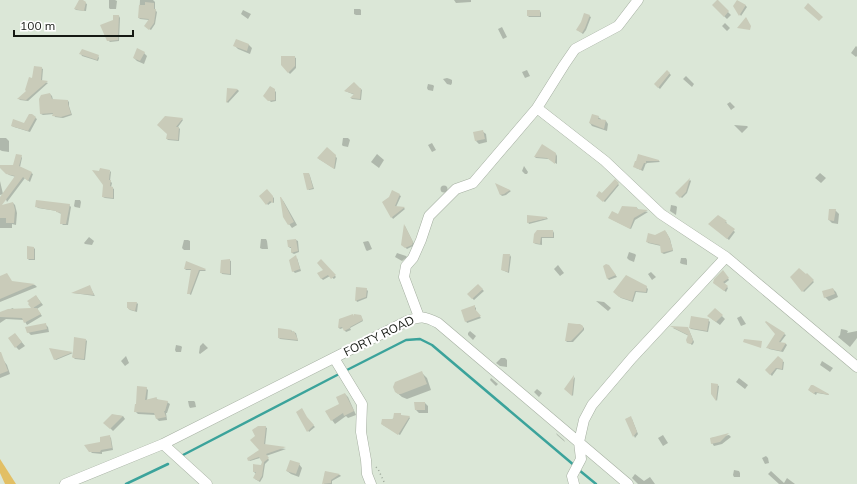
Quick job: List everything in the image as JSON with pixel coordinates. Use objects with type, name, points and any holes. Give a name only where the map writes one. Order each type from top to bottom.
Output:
[{"type":"street","points":[[419,317],[404,276],[406,266],[413,258],[429,216],[456,189],[473,183],[537,108],[575,49],[618,26],[638,0]]},
{"type":"street","points":[[537,108],[605,161],[661,214],[726,257],[857,367]]},
{"type":"street","points":[[574,484],[572,476],[581,459],[579,442],[584,420],[592,405],[632,358],[726,257]]},
{"type":"street","name":"FORTY ROAD","points":[[66,484],[163,444],[407,320],[419,317],[429,318],[438,323],[628,484]]},
{"type":"street","points":[[334,358],[362,404],[361,432],[367,474],[371,484]]},
{"type":"street","points":[[163,444],[207,484]]},
{"type":"path","points":[[366,460],[378,469],[385,484]]},
{"type":"shaded area","points":[[0,459],[16,484],[5,484],[0,473]]},
{"type":"building","points":[[79,0],[86,2],[84,11],[74,9]]},
{"type":"building","points":[[717,0],[729,11],[724,17],[712,5]]},
{"type":"building","points":[[737,0],[746,5],[739,16],[733,6]]},
{"type":"building","points":[[145,2],[154,3],[154,9],[156,9],[154,23],[149,30],[144,26],[149,19],[138,18],[139,5],[145,5]]},
{"type":"building","points":[[808,3],[823,17],[819,21],[804,8]]},
{"type":"building","points":[[527,10],[540,10],[540,16],[527,16]]},
{"type":"building","points":[[584,13],[590,15],[582,33],[576,30]]},
{"type":"building","points":[[113,15],[119,15],[118,40],[107,41],[100,25],[113,20]]},
{"type":"building","points":[[746,17],[751,26],[750,30],[737,28]]},
{"type":"building","points":[[236,39],[249,44],[247,51],[233,46]]},
{"type":"building","points":[[137,48],[145,52],[140,61],[133,58]]},
{"type":"building","points":[[82,49],[99,55],[97,60],[79,54]]},
{"type":"building","points":[[281,56],[295,56],[295,66],[288,73],[281,65]]},
{"type":"building","points":[[34,66],[42,67],[41,80],[48,81],[26,100],[17,99],[26,91],[29,77],[32,78]]},
{"type":"building","points":[[667,70],[670,73],[658,88],[654,84]]},
{"type":"building","points":[[354,82],[361,88],[360,99],[350,98],[354,94],[344,91]]},
{"type":"building","points":[[270,86],[275,89],[275,100],[268,101],[263,96]]},
{"type":"building","points":[[227,88],[238,89],[226,103]]},
{"type":"building","points":[[50,93],[52,99],[68,100],[71,114],[61,117],[52,116],[53,113],[40,114],[39,99],[41,95]]},
{"type":"building","points":[[29,114],[36,117],[28,131],[11,126],[13,119],[24,123]]},
{"type":"building","points":[[592,114],[599,116],[598,119],[606,120],[604,129],[589,123]]},
{"type":"building","points":[[165,116],[183,118],[176,127],[179,127],[178,140],[166,139],[167,134],[157,125]]},
{"type":"building","points":[[483,130],[485,139],[475,141],[473,132]]},
{"type":"building","points":[[542,144],[556,153],[555,164],[547,158],[534,157]]},
{"type":"building","points":[[327,147],[336,155],[334,169],[317,158]]},
{"type":"building","points":[[16,154],[22,155],[19,166],[32,172],[28,181],[23,177],[2,205],[13,202],[15,210],[14,223],[6,223],[6,218],[0,218],[0,197],[15,176],[6,174],[0,168],[0,165],[13,165]]},
{"type":"building","points":[[638,154],[659,161],[646,161],[641,170],[633,167]]},
{"type":"building","points":[[100,168],[110,170],[109,180],[111,180],[110,186],[113,187],[113,198],[102,197],[103,185],[92,170],[99,171]]},
{"type":"building","points":[[303,173],[309,173],[313,188],[307,190]]},
{"type":"building","points":[[690,178],[686,192],[680,198],[675,193]]},
{"type":"building","points":[[615,179],[619,183],[603,202],[596,196],[599,191],[602,193]]},
{"type":"building","points":[[495,183],[510,190],[500,195]]},
{"type":"building","points":[[267,189],[273,196],[273,203],[270,201],[266,205],[259,196]]},
{"type":"building","points":[[392,190],[400,194],[395,206],[405,207],[391,218],[382,202],[389,197]]},
{"type":"building","points":[[280,197],[294,222],[288,225],[283,217]]},
{"type":"building","points":[[36,200],[70,204],[66,224],[60,224],[61,213],[35,207]]},
{"type":"building","points":[[622,206],[637,207],[637,209],[648,210],[634,218],[630,229],[608,218],[612,211],[618,214]]},
{"type":"building","points":[[829,209],[836,209],[834,221],[828,220]]},
{"type":"building","points":[[527,215],[547,217],[547,218],[527,223]]},
{"type":"building","points":[[718,215],[735,229],[727,239],[708,224]]},
{"type":"building","points":[[404,224],[413,242],[412,245],[405,248],[401,245]]},
{"type":"building","points":[[537,230],[553,230],[553,237],[541,237],[540,244],[533,243],[534,234]]},
{"type":"building","points":[[665,230],[673,250],[661,253],[660,245],[646,242],[648,233],[655,235]]},
{"type":"building","points":[[296,239],[298,251],[291,253],[291,247],[288,247],[287,240]]},
{"type":"building","points":[[27,246],[34,247],[34,259],[27,259]]},
{"type":"building","points":[[503,254],[510,254],[508,272],[501,270]]},
{"type":"building","points":[[296,255],[300,269],[292,272],[289,260]]},
{"type":"building","points":[[230,259],[230,274],[220,273],[221,260]]},
{"type":"building","points":[[321,259],[336,275],[331,279],[328,275],[321,279],[317,273],[323,270],[317,263]]},
{"type":"building","points":[[186,261],[206,269],[199,270],[190,294],[187,294],[191,269],[184,269]]},
{"type":"building","points":[[606,264],[609,265],[616,275],[607,279],[603,266]]},
{"type":"building","points":[[799,268],[814,280],[802,292],[790,277]]},
{"type":"building","points":[[723,270],[729,278],[723,282],[728,286],[724,291],[713,283],[714,279]]},
{"type":"building","points":[[7,273],[12,281],[35,284],[0,299],[0,276]]},
{"type":"building","points":[[626,275],[647,286],[646,292],[635,291],[632,301],[619,297],[613,292]]},
{"type":"building","points":[[478,284],[483,289],[472,299],[467,294]]},
{"type":"building","points":[[90,285],[94,295],[71,293]]},
{"type":"building","points":[[356,287],[367,288],[366,297],[355,301]]},
{"type":"building","points":[[833,288],[835,294],[824,298],[822,291]]},
{"type":"building","points":[[36,295],[41,303],[33,308],[37,308],[41,314],[24,323],[22,318],[0,317],[0,312],[8,309],[31,308],[27,301]]},
{"type":"building","points":[[127,302],[137,302],[135,311],[127,308]]},
{"type":"building","points":[[475,305],[475,309],[481,316],[465,322],[461,310]]},
{"type":"building","points":[[715,308],[723,315],[716,322],[707,316]]},
{"type":"building","points":[[353,314],[354,316],[354,314],[361,315],[363,320],[344,331],[342,327],[338,328],[339,319]]},
{"type":"building","points":[[691,316],[709,319],[707,331],[689,328]]},
{"type":"building","points":[[766,321],[785,333],[779,342],[786,343],[781,351],[766,348],[775,334],[765,322]]},
{"type":"building","points":[[46,323],[47,329],[27,333],[25,327]]},
{"type":"building","points":[[568,323],[580,324],[583,326],[583,329],[571,341],[565,341]]},
{"type":"building","points":[[670,326],[688,327],[693,340],[692,343],[687,343],[686,340],[688,335]]},
{"type":"building","points":[[278,328],[292,330],[291,332],[294,331],[298,340],[278,338]]},
{"type":"building","points":[[15,333],[22,342],[15,348],[8,338]]},
{"type":"building","points":[[74,337],[86,339],[84,359],[73,358]]},
{"type":"building","points":[[744,339],[762,341],[761,348],[743,342]]},
{"type":"building","points":[[49,348],[73,352],[54,360]]},
{"type":"building","points":[[0,352],[8,371],[0,374]]},
{"type":"building","points":[[778,356],[783,360],[782,369],[776,368],[770,375],[765,370]]},
{"type":"building","points":[[422,371],[427,384],[401,394],[395,392],[393,387],[395,382]]},
{"type":"building","points":[[574,375],[572,396],[564,389]]},
{"type":"building","points":[[711,383],[718,384],[716,401],[711,394]]},
{"type":"building","points":[[811,385],[829,395],[815,392],[814,394],[808,390]]},
{"type":"building","points":[[137,386],[147,387],[145,400],[157,397],[156,399],[168,401],[164,411],[166,417],[156,419],[154,413],[134,412]]},
{"type":"building","points":[[345,393],[354,411],[344,416],[343,413],[331,421],[325,411],[339,404],[336,397]]},
{"type":"building","points":[[414,402],[425,402],[425,410],[415,410]]},
{"type":"building","points":[[302,408],[314,425],[307,432],[296,412]]},
{"type":"building","points":[[394,413],[401,413],[401,415],[410,416],[398,435],[381,424],[382,419],[393,419]]},
{"type":"building","points":[[112,414],[123,416],[110,429],[103,423]]},
{"type":"building","points":[[631,416],[637,432],[633,437],[625,419]]},
{"type":"building","points":[[258,426],[266,426],[264,444],[286,447],[266,454],[269,458],[264,462],[262,476],[259,481],[253,478],[256,472],[253,472],[253,464],[261,465],[262,462],[259,457],[248,461],[247,458],[259,450],[250,440],[255,436],[252,430]]},
{"type":"building","points":[[729,433],[720,442],[711,444],[710,438]]},
{"type":"building","points":[[110,435],[112,448],[101,450],[100,452],[89,452],[84,445],[100,442],[100,437]]},
{"type":"building","points":[[290,460],[300,463],[296,474],[286,471]]},
{"type":"building","points":[[325,471],[340,474],[331,480],[331,483],[322,484]]},
{"type":"waterway","points":[[345,371],[406,340],[420,339],[432,345],[575,466]]},
{"type":"waterway","points":[[183,455],[341,373]]},
{"type":"waterway","points":[[126,484],[168,464]]},
{"type":"waterway","points":[[579,470],[596,484]]}]
